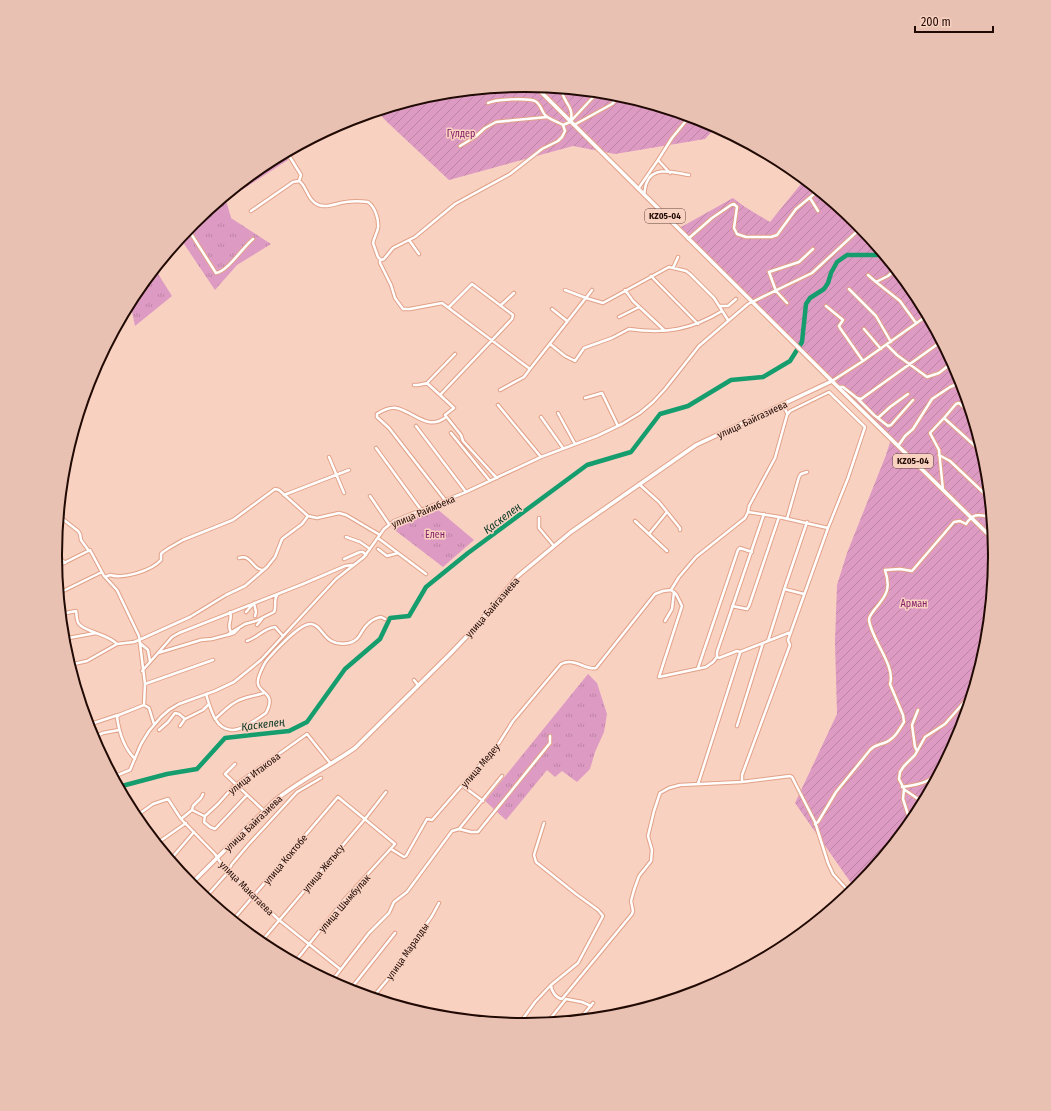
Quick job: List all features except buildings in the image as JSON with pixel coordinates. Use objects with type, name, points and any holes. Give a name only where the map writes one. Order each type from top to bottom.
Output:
[{"type":"main road","name":"KZ05-04","points":[[541,93],[988,535]]},
{"type":"main road","name":"улица Байгазиева","points":[[195,880],[264,810],[285,791],[331,764],[354,748],[472,631],[518,576],[571,532],[696,445],[832,381]]},
{"type":"street","points":[[563,94],[570,107],[572,116],[570,122]]},
{"type":"street","points":[[563,125],[570,122],[593,97]]},
{"type":"street","points":[[380,260],[384,259],[390,251],[415,237],[455,204],[470,194],[503,178],[542,149],[558,141],[566,131],[563,125],[544,114],[541,106],[534,100],[488,102]]},
{"type":"street","points":[[574,125],[615,101]]},
{"type":"street","points":[[460,146],[496,122],[548,117]]},
{"type":"street","points":[[638,189],[672,138],[686,121]]},
{"type":"street","points":[[251,211],[293,182],[298,181],[301,175],[290,157]]},
{"type":"street","points":[[658,160],[670,172]]},
{"type":"street","points":[[644,195],[646,182],[660,172],[666,171],[689,175]]},
{"type":"street","points":[[298,181],[302,183],[311,200],[318,205],[329,206],[347,202],[366,202],[370,204],[376,215],[378,227],[373,243],[395,298],[403,309],[414,309],[442,303],[530,369]]},
{"type":"street","points":[[688,239],[712,218],[734,204],[738,207],[734,228],[735,232],[740,236],[771,237],[777,235],[792,214],[815,194]]},
{"type":"street","points":[[810,198],[818,211]]},
{"type":"street","points":[[791,219],[792,214]]},
{"type":"street","name":"улица Раймбека","points":[[118,775],[130,770],[141,744],[154,724],[169,710],[179,704],[234,682],[260,660],[336,579],[366,555],[389,524],[466,492],[541,457],[597,436],[640,413],[653,402],[699,346],[728,320],[752,302],[812,273],[857,232]]},
{"type":"street","points":[[192,235],[216,273],[222,272],[236,258],[246,244],[253,239]]},
{"type":"street","points":[[409,240],[419,254]]},
{"type":"street","points":[[787,302],[776,291],[769,272],[799,262],[813,249]]},
{"type":"street","points":[[672,268],[678,257]]},
{"type":"street","points":[[565,290],[603,303],[669,267],[686,271],[709,293],[728,320]]},
{"type":"street","points":[[876,282],[892,272]]},
{"type":"street","points":[[868,275],[900,301],[916,323]]},
{"type":"street","points":[[651,276],[698,324]]},
{"type":"street","points":[[440,395],[512,319],[513,315],[472,284],[449,307]]},
{"type":"street","points":[[849,289],[876,316],[891,342]]},
{"type":"street","points":[[500,390],[524,377],[592,290]]},
{"type":"street","points":[[625,290],[664,331]]},
{"type":"street","points":[[501,305],[514,293]]},
{"type":"street","points":[[719,306],[728,306],[736,299]]},
{"type":"street","points":[[619,317],[639,306]]},
{"type":"street","points":[[826,306],[843,320],[839,326],[840,328],[864,362]]},
{"type":"street","points":[[552,309],[567,321]]},
{"type":"street","points":[[550,344],[565,356],[575,361],[584,348],[612,338],[625,330],[679,330],[698,324],[722,312]]},
{"type":"street","points":[[832,381],[864,362],[923,318]]},
{"type":"street","points":[[864,330],[881,349]]},
{"type":"street","points":[[858,398],[861,399],[871,393],[938,344]]},
{"type":"street","points":[[887,345],[897,355],[927,377],[932,378]]},
{"type":"street","points":[[414,385],[428,383],[455,354]]},
{"type":"street","points":[[927,377],[939,373],[948,366]]},
{"type":"street","points":[[428,383],[454,408],[439,422],[429,422],[396,408],[383,410],[377,414],[377,417],[389,428],[445,500]]},
{"type":"street","points":[[898,446],[905,436],[913,429],[932,399],[956,384]]},
{"type":"street","points":[[838,387],[843,387],[858,398],[888,426],[891,425],[913,400]]},
{"type":"street","points":[[665,621],[672,609],[672,591],[679,577],[696,557],[745,518],[756,490],[772,466],[787,414],[790,411],[830,392],[865,427],[848,478],[828,528],[788,640],[790,645],[742,775],[742,782]]},
{"type":"street","points":[[585,398],[602,393],[618,426]]},
{"type":"street","points":[[878,418],[908,394]]},
{"type":"street","points":[[943,490],[938,447],[930,433],[956,404],[960,403],[964,407]]},
{"type":"street","points":[[498,405],[541,457]]},
{"type":"street","points":[[783,405],[787,414]]},
{"type":"street","points":[[558,413],[575,444]]},
{"type":"street","points":[[446,417],[461,435],[463,441],[468,447],[497,478]]},
{"type":"street","points":[[541,417],[563,448]]},
{"type":"street","points":[[944,418],[975,446]]},
{"type":"street","points":[[416,426],[466,492]]},
{"type":"street","points":[[451,433],[490,481]]},
{"type":"street","points":[[460,445],[468,447]]},
{"type":"street","points":[[376,448],[422,511]]},
{"type":"street","points":[[939,455],[950,461],[985,494]]},
{"type":"street","points":[[329,457],[344,493]]},
{"type":"street","points":[[284,495],[349,470]]},
{"type":"street","points":[[787,518],[799,477],[801,474],[808,472]]},
{"type":"street","points":[[638,484],[659,502],[680,530]]},
{"type":"street","points":[[105,577],[110,575],[115,577],[128,576],[151,567],[161,560],[161,554],[169,548],[183,540],[233,520],[275,489],[279,490],[308,516],[317,518],[339,513],[380,535]]},
{"type":"street","points":[[370,496],[389,524]]},
{"type":"street","points":[[649,534],[667,512]]},
{"type":"street","points":[[748,512],[787,518],[828,528]]},
{"type":"street","points":[[672,591],[682,606],[659,677],[710,665],[717,657],[717,652],[732,606],[764,514]]},
{"type":"street","points":[[917,751],[908,724],[890,684],[889,669],[884,654],[871,630],[870,616],[884,598],[888,590],[889,584],[885,570],[900,569],[912,571],[951,525],[957,521],[966,524],[970,518],[979,514],[987,516]]},
{"type":"street","points":[[75,664],[87,661],[116,644],[140,641],[199,612],[226,595],[245,586],[264,570],[275,557],[282,539],[302,524],[308,516]]},
{"type":"street","points":[[732,606],[747,610],[779,517]]},
{"type":"street","points":[[539,518],[539,528],[554,546]]},
{"type":"street","points":[[64,520],[78,531],[81,540],[105,577],[117,590],[140,641],[148,650],[150,662]]},
{"type":"street","points":[[635,521],[668,551]]},
{"type":"street","points":[[768,641],[807,522]]},
{"type":"street","points":[[346,537],[360,542],[370,549]]},
{"type":"street","points":[[378,538],[426,574]]},
{"type":"street","points":[[698,668],[738,550],[740,548],[752,552]]},
{"type":"street","points":[[378,549],[387,556],[398,553]]},
{"type":"street","points":[[62,560],[65,563],[89,551]]},
{"type":"street","points":[[344,560],[360,552],[363,552],[366,555]]},
{"type":"street","points":[[239,558],[244,556],[258,569],[264,570]]},
{"type":"street","points":[[142,670],[172,637],[179,633],[345,566],[353,565]]},
{"type":"street","points":[[63,591],[102,572]]},
{"type":"street","points":[[784,589],[804,594]]},
{"type":"street","name":"улица Медеу","points":[[391,849],[404,857],[406,856],[427,819],[432,820],[463,786],[499,742],[513,721],[563,662],[580,663],[589,668],[595,669],[655,594],[663,590],[672,591]]},
{"type":"street","points":[[227,635],[241,626],[275,611],[277,594]]},
{"type":"street","points":[[246,612],[254,603]]},
{"type":"street","points":[[254,603],[256,612],[255,616]]},
{"type":"street","points":[[66,613],[76,611],[78,623],[116,644]]},
{"type":"street","points":[[230,612],[231,618],[229,626],[231,632]]},
{"type":"street","points":[[206,694],[215,719],[219,724],[231,730],[243,727],[266,713],[270,701],[259,688],[258,681],[265,663],[297,630],[304,625],[311,624],[316,626],[326,638],[332,642],[348,644],[359,638],[366,626],[378,617],[380,616],[385,619]]},
{"type":"street","points":[[257,625],[264,617]]},
{"type":"street","points":[[158,653],[201,640],[212,639],[234,633],[241,626]]},
{"type":"street","points":[[247,641],[253,639],[271,627],[275,627],[283,636]]},
{"type":"street","points":[[70,638],[96,632]]},
{"type":"street","points":[[717,657],[719,658],[737,651],[740,652],[791,632]]},
{"type":"street","points":[[140,641],[142,670],[145,684],[144,705]]},
{"type":"street","points":[[737,726],[764,643]]},
{"type":"street","points":[[698,784],[740,652]]},
{"type":"street","points":[[145,684],[213,660]]},
{"type":"street","points":[[414,680],[418,685]]},
{"type":"street","points":[[215,719],[237,701],[264,693]]},
{"type":"street","points":[[909,816],[903,799],[903,788],[899,779],[900,772],[917,751],[925,737],[945,724],[965,701]]},
{"type":"street","points":[[180,726],[185,719],[203,710],[209,704]]},
{"type":"street","points":[[94,723],[144,705]]},
{"type":"street","points":[[144,705],[149,708],[154,724]]},
{"type":"street","points":[[815,824],[818,822],[836,792],[870,750],[877,744],[884,743],[893,737],[908,724],[918,710]]},
{"type":"street","points":[[158,730],[175,714],[179,714],[185,719]]},
{"type":"street","points":[[119,715],[117,717],[119,730],[129,752],[135,759]]},
{"type":"street","points":[[98,735],[119,730]]},
{"type":"street","name":"улица Итакова","points":[[205,816],[236,785],[307,734],[331,764]]},
{"type":"street","points":[[334,978],[372,929],[388,913],[394,902],[407,892],[453,830],[459,829],[478,832],[550,743],[550,736]]},
{"type":"street","points":[[236,764],[225,774],[264,810]]},
{"type":"street","points":[[459,829],[502,776]]},
{"type":"street","points":[[903,788],[924,783],[933,776]]},
{"type":"street","points":[[562,999],[632,914],[633,911],[630,901],[639,876],[650,864],[652,856],[648,836],[659,795],[662,791],[675,786],[792,777],[815,824],[828,864],[835,876],[847,889]]},
{"type":"street","points":[[209,893],[248,845],[297,792],[321,778]]},
{"type":"street","points":[[463,786],[483,801]]},
{"type":"street","points":[[903,788],[919,800]]},
{"type":"street","name":"улица Жетысу","points":[[264,938],[386,792]]},
{"type":"street","points":[[180,819],[192,810],[193,806],[203,794]]},
{"type":"street","points":[[192,810],[205,816],[204,822],[215,829],[247,794]]},
{"type":"street","name":"улица Коктобе","points":[[235,916],[338,797],[365,819]]},
{"type":"street","name":"улица Макатаева","points":[[140,813],[153,804],[168,799],[180,819],[186,823],[228,871],[279,920],[340,969]]},
{"type":"street","name":"улица Шымбулак","points":[[297,959],[345,899],[395,844],[365,819]]},
{"type":"street","points":[[160,841],[186,823]]},
{"type":"street","points":[[523,1019],[535,1002],[551,985],[578,963],[603,916],[598,910],[536,862],[534,854],[544,823]]},
{"type":"street","points":[[173,856],[194,832]]},
{"type":"street","name":"улица Маралды","points":[[376,994],[399,966],[405,954],[432,916],[439,903]]},
{"type":"street","points":[[353,986],[395,933]]},
{"type":"street","points":[[551,985],[551,989],[557,997],[592,1005],[582,1015]]},
{"type":"street","points":[[544,993],[554,994]]},
{"type":"street","points":[[551,1018],[566,999]]},
{"type":"green space","name":"Гүлдер","points":[[526,92],[586,96],[616,101],[674,117],[712,131],[705,139],[615,154],[573,146],[449,180],[381,116],[435,101],[495,93]]},
{"type":"green space","points":[[287,158],[288,160],[237,193],[268,170]]},
{"type":"green space","name":"Арман","points":[[801,183],[831,207],[853,228],[893,273],[927,324],[954,378],[973,436],[985,495],[989,556],[985,616],[980,646],[964,704],[954,733],[941,761],[911,813],[874,861],[852,884],[795,803],[837,714],[835,642],[837,585],[847,553],[891,439],[677,228],[733,198],[770,222]]},
{"type":"green space","points":[[226,202],[231,218],[271,244],[237,265],[215,290],[183,243]]},
{"type":"green space","points":[[158,273],[172,296],[135,326],[132,311]]},
{"type":"green space","name":"Елен","points":[[436,508],[474,540],[443,567],[392,528]]},
{"type":"green space","points":[[588,674],[597,683],[607,714],[604,732],[595,752],[590,769],[577,782],[562,771],[555,777],[547,770],[506,820],[485,801]]},
{"type":"waterway","name":"Қаскелең","points":[[123,786],[167,774],[197,769],[225,738],[289,731],[307,722],[345,669],[380,639],[390,618],[409,616],[426,587],[468,553],[587,465],[631,452],[660,414],[688,406],[731,380],[763,377],[790,361],[802,342],[806,304],[810,298],[824,289],[837,262],[847,255],[878,255]]}]
